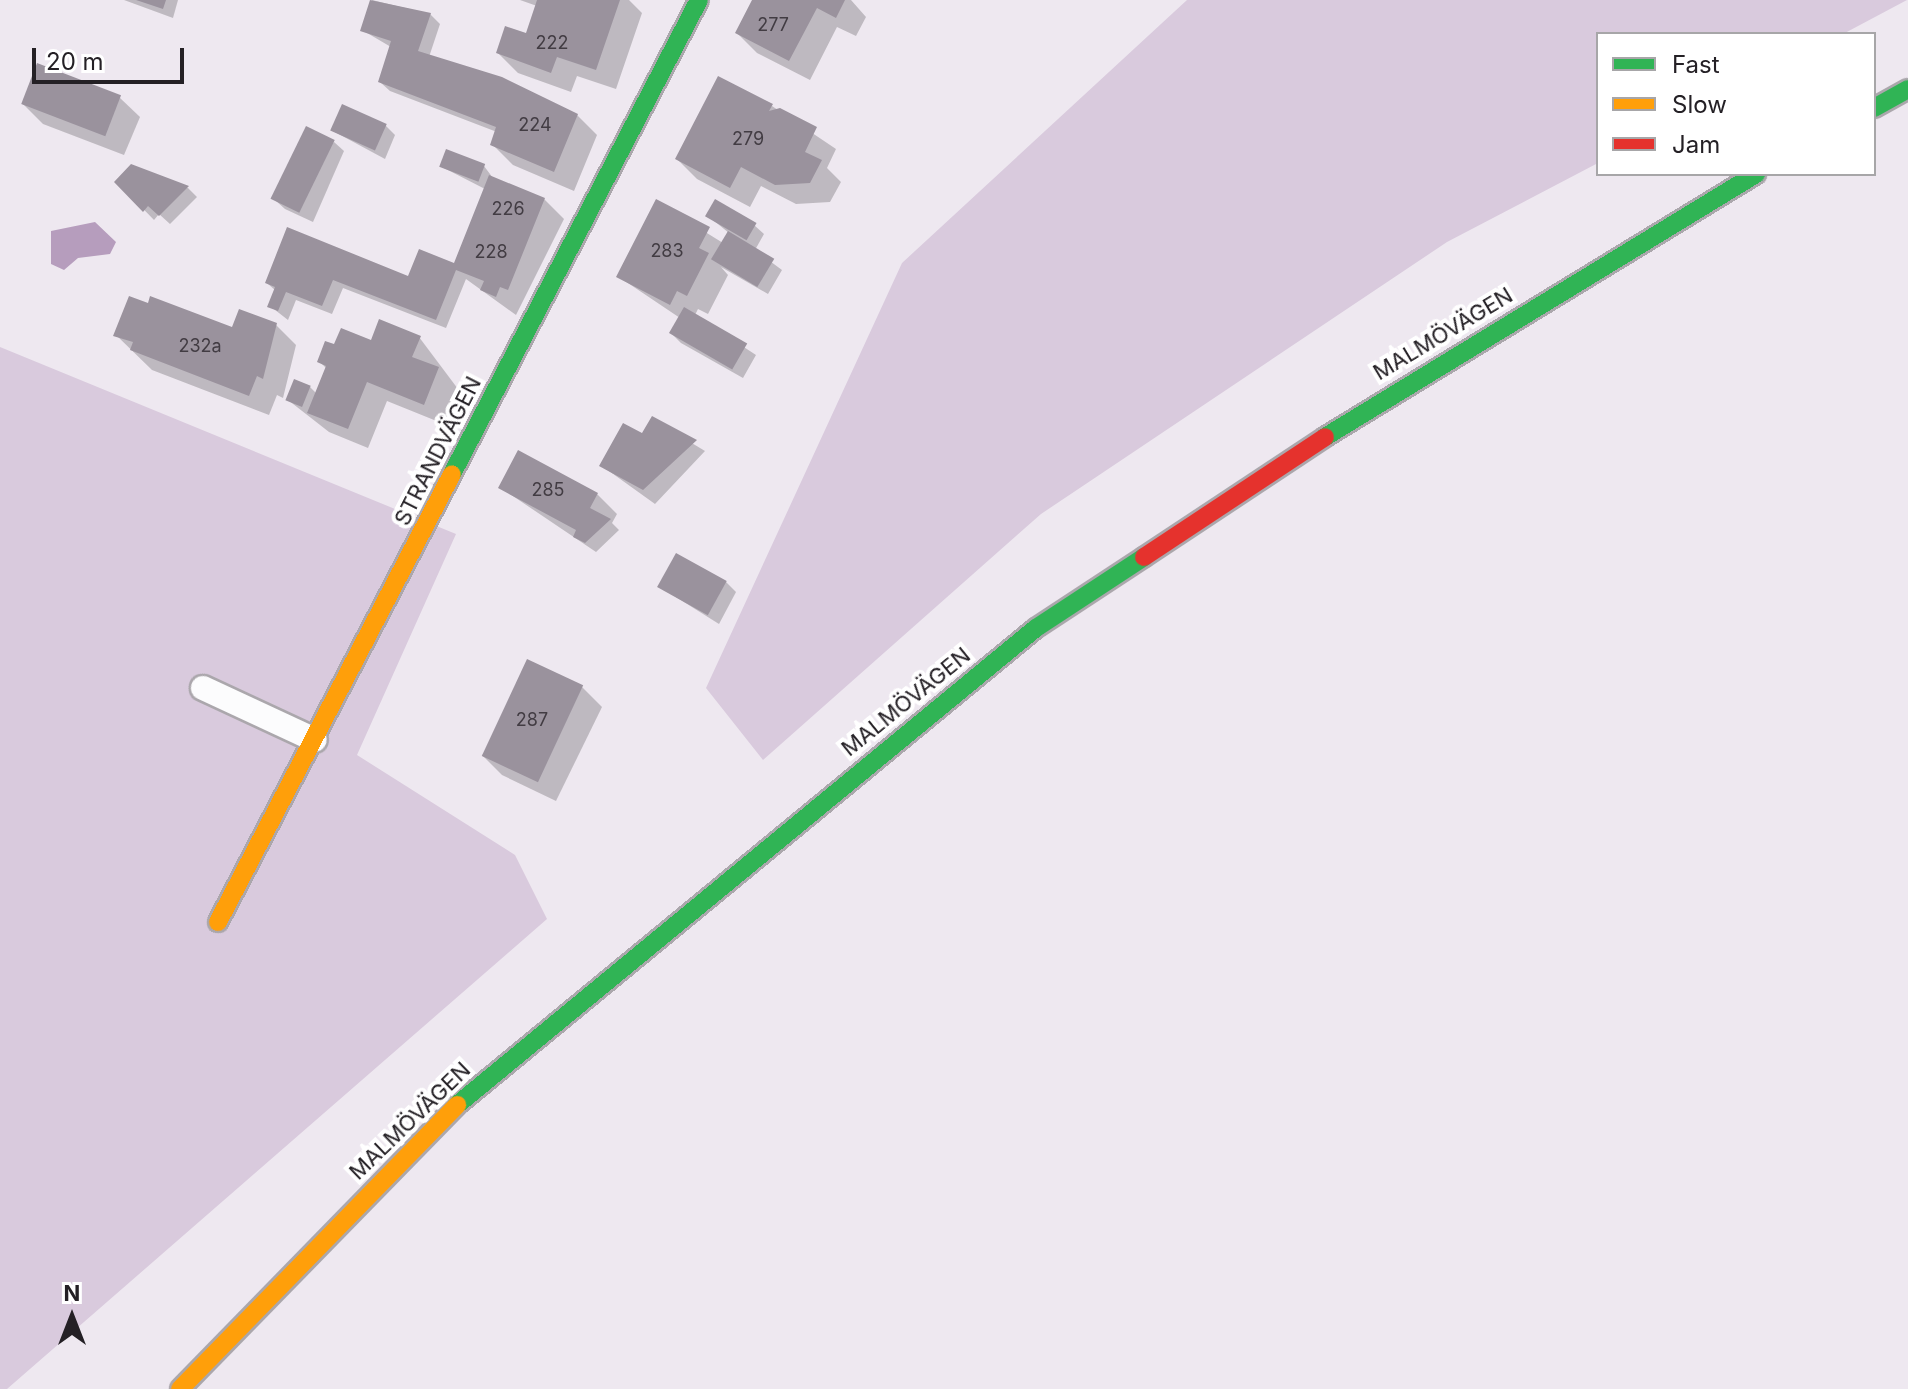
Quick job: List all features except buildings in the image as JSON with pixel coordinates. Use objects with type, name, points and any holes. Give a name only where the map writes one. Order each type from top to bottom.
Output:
[{"type":"main road","name":"STRANDVÄGEN","points":[[218,922],[699,0]]},
{"type":"main road","points":[[1876,107],[1908,89]]},
{"type":"main road","name":"MALMÖVÄGEN","points":[[180,1389],[448,1112],[1036,628],[1392,392],[1753,176]]},
{"type":"lane","points":[[203,688],[315,740]]},
{"type":"shaded area","points":[[1187,0],[1907,0],[1847,32],[1596,32],[1596,164],[1447,242],[1041,514],[763,760],[706,688],[902,263]]},
{"type":"shaded area","points":[[95,222],[116,242],[110,254],[78,258],[64,270],[51,264],[51,231]]},
{"type":"shaded area","points":[[0,347],[456,534],[357,755],[515,855],[547,919],[7,1389],[0,1389]]},
{"type":"traffic: fast","points":[[452,474],[699,0]]},
{"type":"traffic: fast","points":[[1876,107],[1908,89]]},
{"type":"traffic: fast","points":[[1325,437],[1753,176]]},
{"type":"traffic: fast","points":[[457,1105],[1036,628],[1144,557]]},
{"type":"traffic: slow","points":[[218,922],[452,474]]},
{"type":"traffic: slow","points":[[180,1389],[457,1105]]},
{"type":"traffic: jam","points":[[1144,557],[1325,437]]}]
